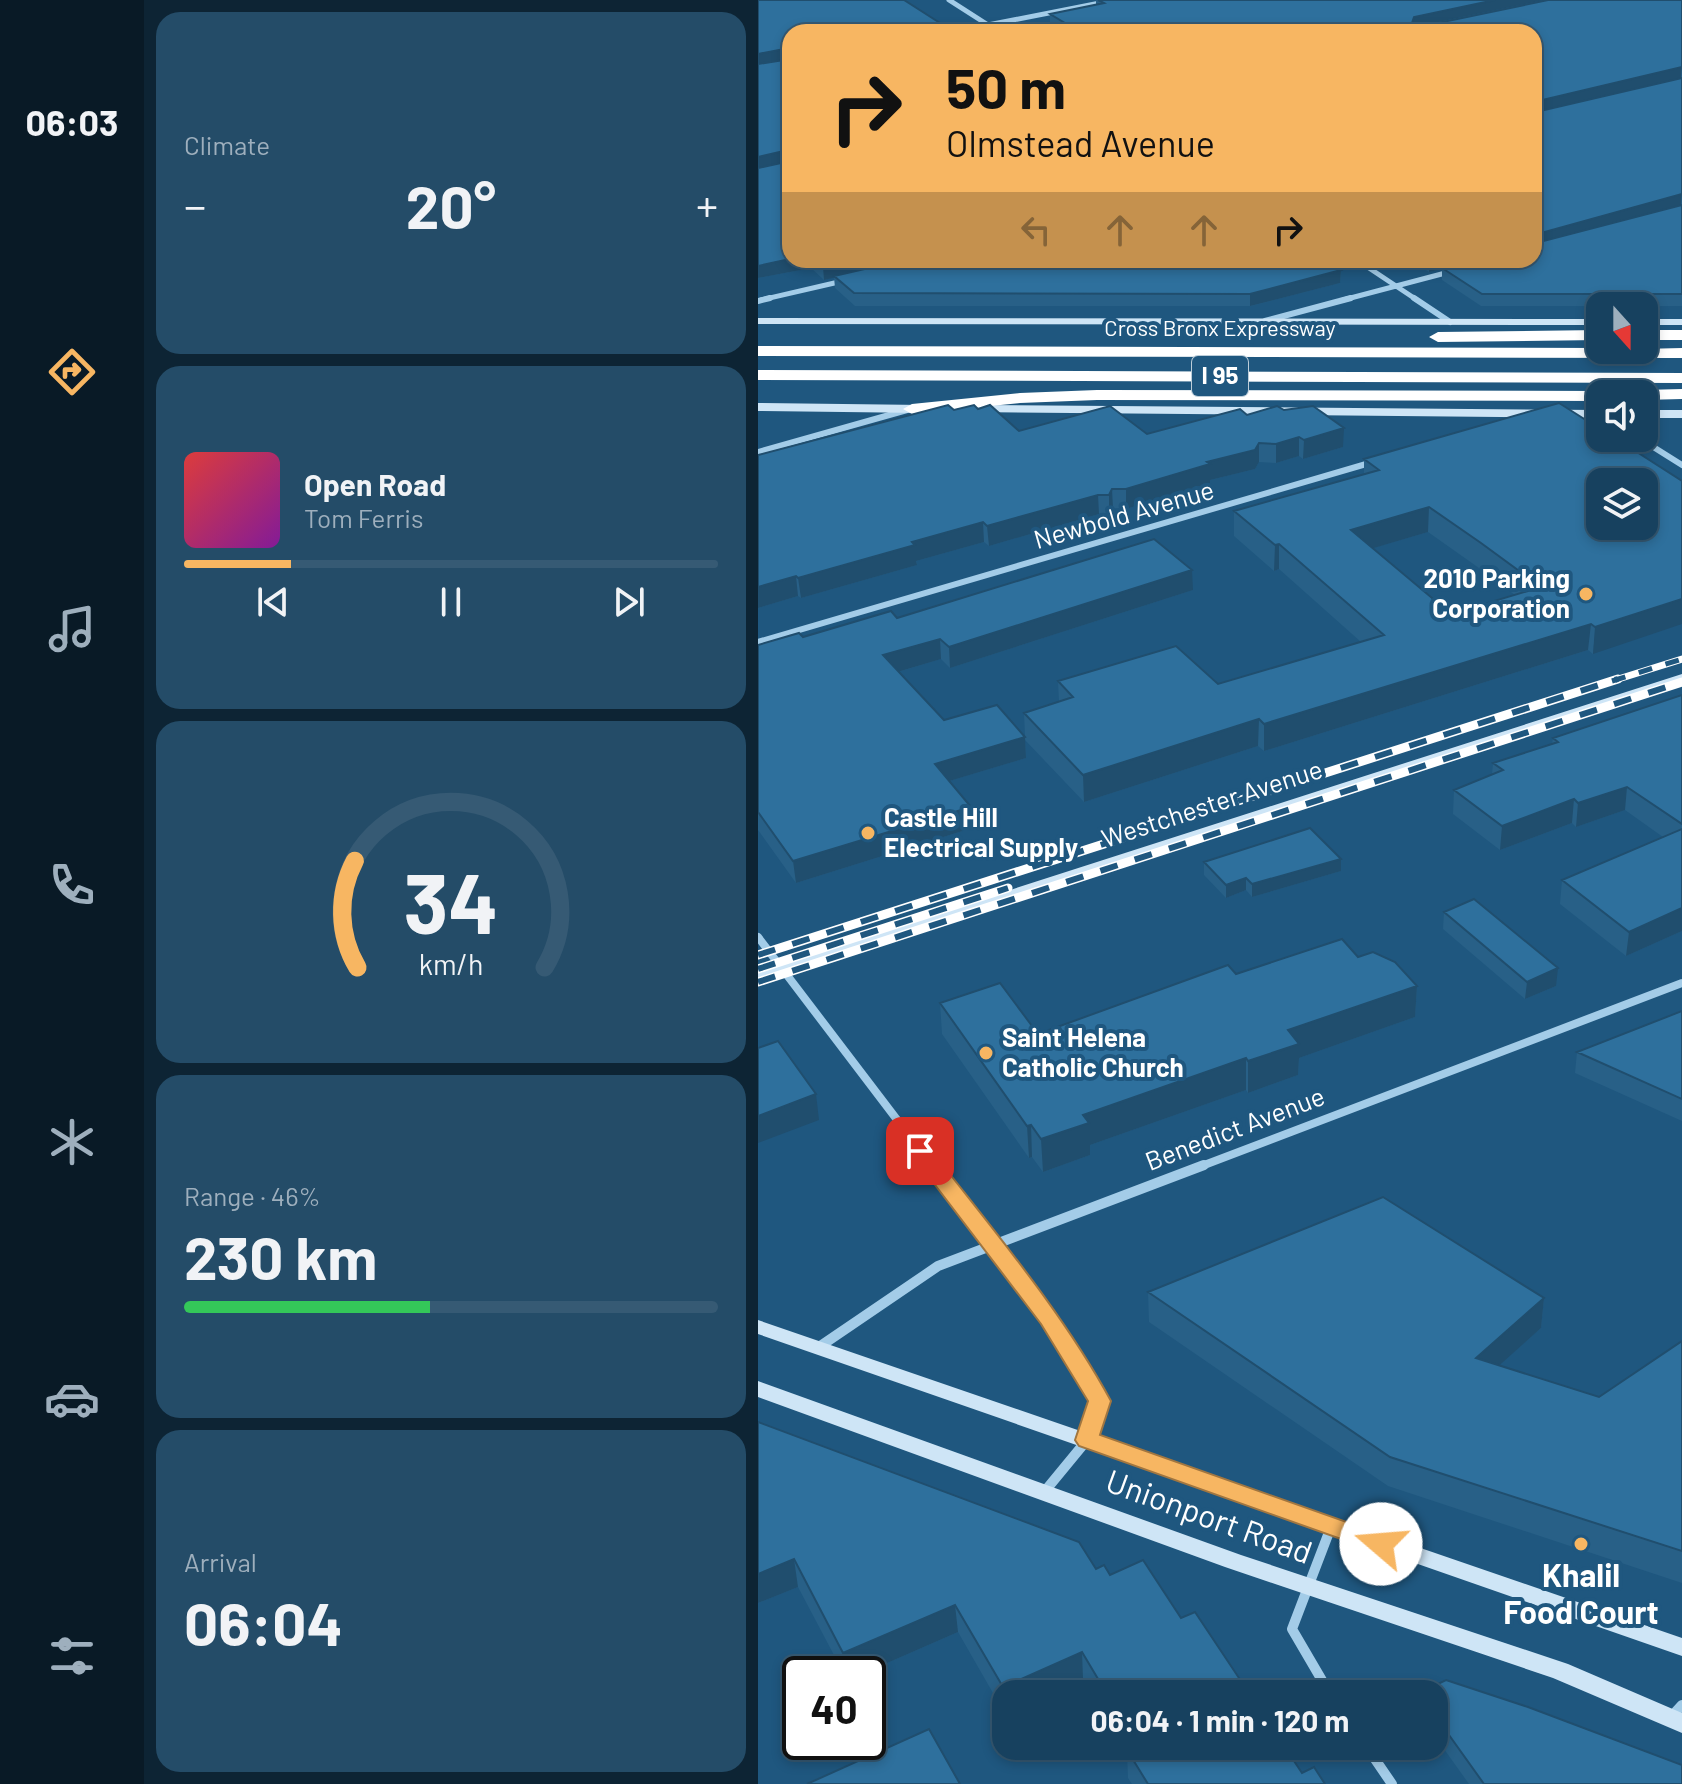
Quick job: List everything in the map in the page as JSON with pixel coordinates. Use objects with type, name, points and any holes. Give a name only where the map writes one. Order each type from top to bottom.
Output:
[{"type":"highway","points":[[1068,352],[1333,340],[1586,335]]},
{"type":"highway","points":[[1658,335],[1682,335]]},
{"type":"highway","points":[[758,343],[882,351]]},
{"type":"highway","name":"Cross Bronx Expressway","points":[[758,351],[1682,353]]},
{"type":"highway","name":"Cross Bronx Expressway","points":[[758,375],[1682,378]]},
{"type":"highway","points":[[1658,395],[1682,394]]},
{"type":"highway","points":[[912,409],[1020,398],[1097,395],[1586,396]]},
{"type":"main road","points":[[758,321],[1586,322]]},
{"type":"main road","points":[[1658,322],[1682,322]]},
{"type":"main road","points":[[758,407],[1488,418],[1586,414]]},
{"type":"main road","points":[[1658,414],[1682,414]]},
{"type":"main road","name":"Westchester Avenue","points":[[758,977],[1682,678]]},
{"type":"main road","name":"Unionport Road","points":[[758,1327],[1682,1647]]},
{"type":"main road","name":"Unionport Road","points":[[758,1389],[1306,1586],[1560,1671],[1678,1715]]},
{"type":"street","points":[[949,0],[986,24]]},
{"type":"street","points":[[993,24],[1115,0]]},
{"type":"street","points":[[1370,268],[1450,322]]},
{"type":"street","points":[[1265,321],[1456,270]]},
{"type":"street","points":[[758,301],[854,278]]},
{"type":"street","points":[[758,452],[912,409]]},
{"type":"street","points":[[1658,450],[1682,465]]},
{"type":"street","name":"Newbold Avenue","points":[[758,642],[1387,458]]},
{"type":"street","points":[[758,937],[1049,1318],[1100,1401],[1087,1440],[1045,1491]]},
{"type":"street","name":"Benedict Avenue","points":[[819,1347],[938,1266],[1682,983]]},
{"type":"street","points":[[1322,1680],[1292,1629],[1331,1527]]},
{"type":"street","points":[[1376,1760],[1392,1784]]},
{"type":"building","points":[[758,0],[904,0],[942,24],[782,24],[782,49],[758,54]]},
{"type":"building","points":[[1098,0],[1495,0],[1414,17],[1414,24],[1067,24],[1050,14],[1104,3]]},
{"type":"building","points":[[1548,0],[1682,0],[1682,67],[1542,100],[1542,24],[1433,24]]},
{"type":"building","points":[[782,60],[782,151],[758,157],[758,64]]},
{"type":"building","points":[[1682,78],[1682,194],[1542,233],[1542,111]]},
{"type":"building","points":[[782,163],[782,261],[758,266],[758,168]]},
{"type":"building","points":[[1682,205],[1682,294],[1482,294],[1442,268],[1542,268],[1542,241]]},
{"type":"building","points":[[869,268],[1341,270],[1250,294],[854,293],[834,276]]},
{"type":"building","points":[[1559,403],[1586,420],[1586,452],[1637,452],[1682,481],[1682,599],[1264,724],[1259,719],[1083,775],[1024,713],[1073,697],[1058,681],[1176,646],[1218,684],[1384,635],[1279,544],[1275,545],[1234,511],[1379,470],[1364,459]],"holes":[[[1429,507],[1541,587],[1451,614],[1351,530]]]},
{"type":"building","points":[[948,405],[954,410],[990,405],[1019,431],[1110,406],[1147,434],[1240,409],[1247,415],[1277,406],[1284,410],[1313,406],[1344,428],[1304,440],[1299,437],[1276,444],[1259,443],[1255,450],[1207,462],[1210,464],[1126,489],[1112,489],[1109,495],[1098,495],[987,526],[983,522],[912,542],[915,545],[758,587],[758,455]]},
{"type":"building","points":[[1154,539],[1192,570],[949,647],[940,639],[883,655],[944,720],[997,705],[1025,737],[935,764],[971,807],[793,861],[758,812],[758,645],[799,633],[803,637],[891,611],[897,618]]},
{"type":"building","points":[[1682,695],[1682,824],[1627,787],[1578,803],[1574,799],[1502,826],[1454,790],[1503,770],[1493,763],[1558,742],[1553,738]]},
{"type":"building","points":[[1310,828],[1341,859],[1252,884],[1246,878],[1226,885],[1204,862]]},
{"type":"building","points":[[1682,829],[1682,908],[1629,932],[1562,880]]},
{"type":"building","points":[[1474,899],[1558,968],[1527,982],[1444,912]]},
{"type":"building","points":[[1342,939],[1358,957],[1373,952],[1395,962],[1417,986],[1288,1030],[1299,1044],[1248,1061],[1246,1058],[1083,1115],[1089,1123],[1041,1139],[1031,1125],[1027,1126],[940,1003],[1000,983],[1038,1034],[1228,965],[1236,974]]},
{"type":"building","points":[[1682,1011],[1682,1099],[1577,1052]]},
{"type":"building","points":[[778,1041],[816,1094],[758,1116],[758,1048]]},
{"type":"building","points":[[1383,1197],[1544,1298],[1476,1358],[1599,1397],[1682,1341],[1682,1551],[1390,1457],[1148,1292]]},
{"type":"building","points":[[758,1422],[1079,1542],[1096,1569],[1104,1565],[1110,1575],[1143,1560],[1181,1618],[1195,1612],[1240,1680],[1099,1680],[1082,1652],[1019,1680],[999,1680],[955,1605],[843,1653],[794,1559],[758,1574]]},
{"type":"building","points":[[1448,1681],[1682,1765],[1682,1784],[1484,1784],[1448,1734]]},
{"type":"building","points":[[929,1729],[960,1784],[807,1784],[860,1760],[886,1760],[886,1748]]},
{"type":"building","points":[[1133,1760],[1293,1760],[1302,1773],[1314,1767],[1325,1784],[1148,1784]]},
{"type":"railway","points":[[1612,681],[1682,659]]},
{"type":"railway","points":[[758,955],[1618,679]]},
{"type":"railway","points":[[758,982],[1682,682]]},
{"type":"railway","points":[[758,969],[1008,888]]},
{"type":"place","name":"2010 Parking Corporation","points":[[1586,594]]},
{"type":"place","name":"Castle Hill Electrical Supply","points":[[868,833]]},
{"type":"place","name":"Saint Helena Catholic Church","points":[[986,1053]]},
{"type":"place","name":"Khalil Food Court","points":[[1581,1544]]},
{"type":"route","points":[[920,1151],[1049,1318],[1078,1362],[1100,1401],[1087,1440],[1381,1544]]}]
